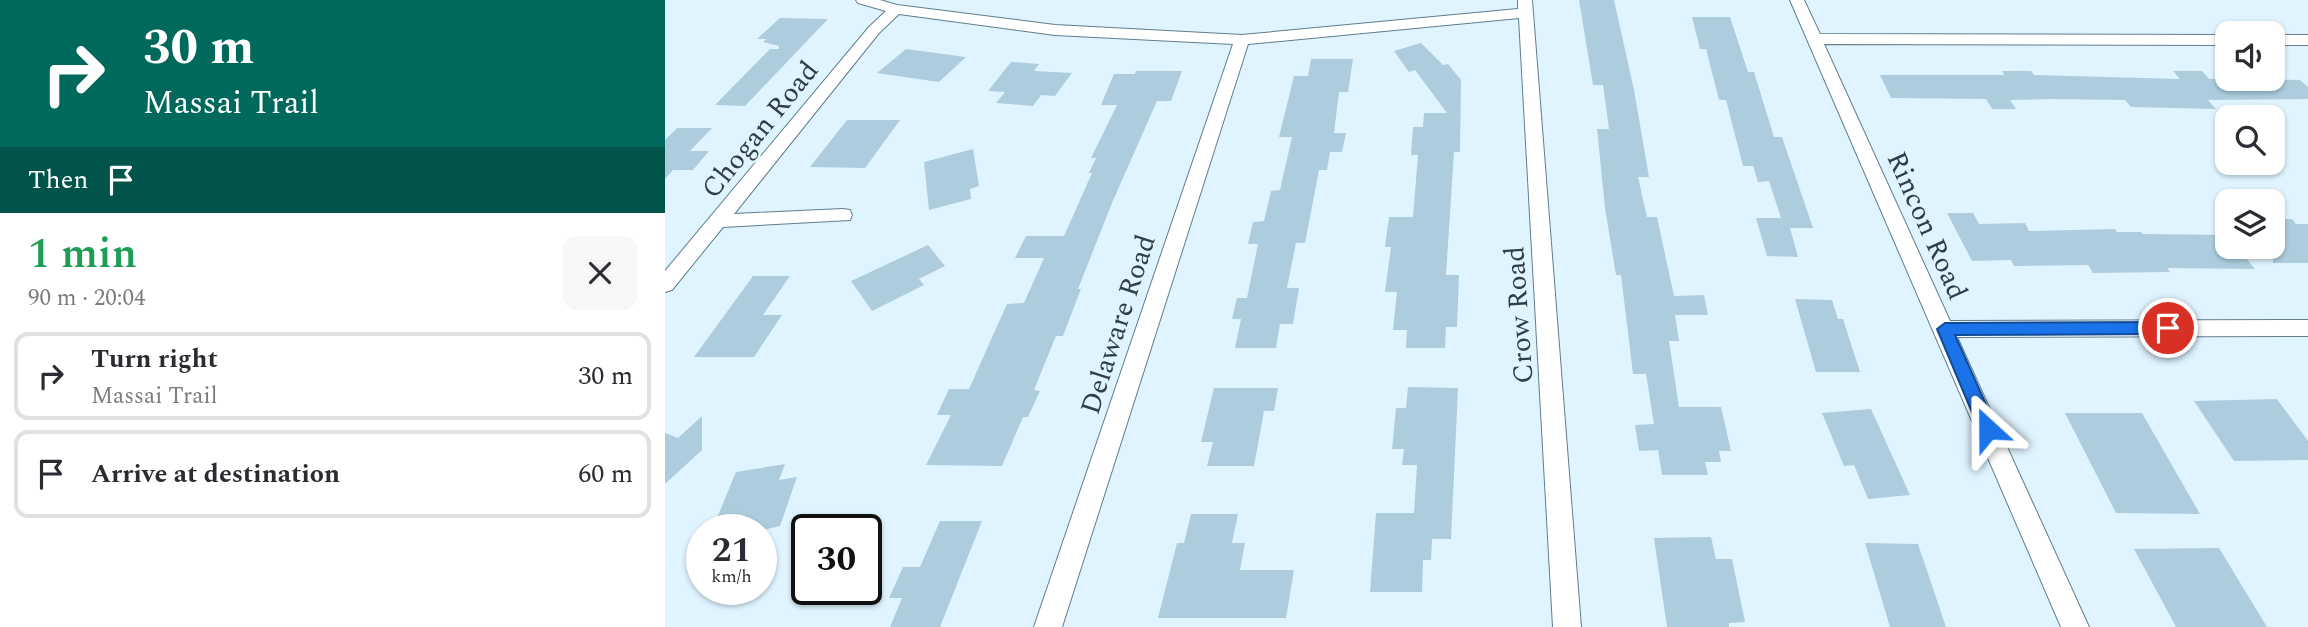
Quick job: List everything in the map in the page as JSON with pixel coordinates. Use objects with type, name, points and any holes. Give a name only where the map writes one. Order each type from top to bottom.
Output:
[{"type":"street","points":[[863,0],[897,9],[1055,30],[1242,40],[1526,6]]},
{"type":"street","name":"Rincon Road","points":[[1797,0],[2075,627]]},
{"type":"street","name":"Crow Road","points":[[1526,6],[1567,627]]},
{"type":"street","name":"Chogan Road","points":[[665,285],[874,30],[897,9]]},
{"type":"street","points":[[1813,39],[2215,40]]},
{"type":"street","name":"Delaware Road","points":[[1048,627],[1242,40]]},
{"type":"street","points":[[2285,40],[2308,40]]},
{"type":"street","points":[[717,221],[843,215]]},
{"type":"street","points":[[1945,329],[2308,328]]},
{"type":"building","points":[[1579,0],[1614,0],[1634,90],[1649,177],[1638,177],[1647,217],[1657,217],[1674,296],[1704,295],[1708,315],[1675,315],[1679,341],[1669,341],[1679,407],[1721,407],[1731,451],[1719,451],[1721,462],[1705,462],[1708,475],[1662,475],[1658,450],[1639,451],[1635,425],[1654,424],[1646,374],[1633,374],[1621,275],[1616,275],[1605,208],[1597,129],[1609,129],[1603,85],[1593,85]]},
{"type":"building","points":[[1692,17],[1730,17],[1748,72],[1754,72],[1774,137],[1782,137],[1813,228],[1790,228],[1798,257],[1767,256],[1756,218],[1781,218],[1769,181],[1758,182],[1753,166],[1743,166],[1726,100],[1719,100],[1706,49],[1700,49]]},
{"type":"building","points":[[780,18],[828,19],[745,106],[715,105],[770,49],[779,49],[779,46],[763,42],[766,39],[757,39]]},
{"type":"building","points":[[1421,43],[1443,65],[1448,64],[1461,80],[1460,152],[1454,152],[1446,275],[1459,275],[1457,327],[1446,327],[1445,348],[1406,348],[1407,330],[1393,330],[1397,292],[1385,292],[1391,247],[1385,247],[1389,217],[1413,217],[1418,155],[1411,155],[1413,127],[1423,127],[1424,113],[1447,113],[1415,70],[1409,72],[1394,51]]},
{"type":"building","points":[[906,49],[966,57],[939,82],[877,73]]},
{"type":"building","points":[[1311,59],[1353,59],[1348,92],[1339,92],[1334,133],[1346,133],[1342,152],[1330,152],[1327,170],[1319,170],[1305,243],[1296,243],[1287,288],[1299,288],[1293,324],[1280,324],[1276,348],[1235,348],[1241,319],[1232,319],[1237,298],[1247,298],[1258,244],[1248,244],[1253,222],[1264,221],[1271,191],[1280,190],[1292,137],[1279,137],[1294,76],[1308,76]]},
{"type":"building","points":[[1011,62],[1039,64],[1034,71],[1072,73],[1055,96],[1041,95],[1033,106],[996,103],[1005,92],[988,91]]},
{"type":"building","points":[[1136,71],[1182,71],[1171,101],[1157,101],[1112,203],[1078,289],[1081,289],[1063,336],[1056,336],[1034,390],[1040,391],[1028,417],[1023,417],[1002,466],[926,465],[951,415],[937,415],[949,389],[969,389],[1007,304],[1024,303],[1044,258],[1015,258],[1026,236],[1064,236],[1092,173],[1089,173],[1096,158],[1091,158],[1117,105],[1101,105],[1114,74],[1135,74]]},
{"type":"building","points":[[2002,71],[2031,71],[2034,75],[2180,79],[2173,71],[2202,71],[2209,79],[2215,79],[2215,91],[2285,91],[2285,80],[2300,80],[2308,87],[2308,99],[2208,100],[2215,109],[2131,107],[2125,100],[2010,100],[2016,109],[1992,109],[1986,99],[1891,98],[1880,75],[2004,75]]},
{"type":"building","points":[[847,120],[900,120],[865,168],[810,167]]},
{"type":"building","points":[[677,128],[712,128],[690,151],[709,151],[693,170],[673,170],[665,179],[665,140]]},
{"type":"building","points":[[973,149],[979,186],[970,189],[971,199],[929,210],[924,162]]},
{"type":"building","points":[[1947,213],[1973,213],[1979,224],[2025,223],[2029,231],[2115,229],[2117,232],[2143,234],[2215,235],[2215,259],[2247,259],[2255,269],[2167,268],[2170,272],[2093,273],[2088,265],[2014,266],[2011,260],[1972,261]]},
{"type":"building","points":[[2285,219],[2292,219],[2296,224],[2308,224],[2308,263],[2273,263],[2273,259],[2285,259]]},
{"type":"building","points":[[928,245],[945,266],[919,279],[924,285],[872,311],[851,281]]},
{"type":"building","points":[[753,276],[790,276],[763,315],[782,315],[754,357],[694,357]]},
{"type":"building","points":[[1795,299],[1832,300],[1838,319],[1843,319],[1860,372],[1816,372]]},
{"type":"building","points":[[1408,387],[1458,388],[1451,539],[1432,539],[1431,560],[1423,560],[1422,592],[1370,592],[1376,513],[1414,513],[1417,465],[1402,465],[1404,449],[1392,449],[1396,408],[1406,408]]},
{"type":"building","points":[[1214,388],[1278,388],[1274,411],[1264,411],[1254,466],[1207,466],[1213,442],[1201,442]]},
{"type":"building","points":[[2277,399],[2308,441],[2308,460],[2234,461],[2194,401]]},
{"type":"building","points":[[1871,409],[1910,495],[1868,499],[1854,465],[1844,466],[1822,413]]},
{"type":"building","points":[[2065,413],[2142,413],[2200,514],[2116,513]]},
{"type":"building","points":[[702,416],[702,450],[665,484],[665,433],[678,438]]},
{"type":"building","points":[[785,464],[779,480],[797,477],[780,526],[777,527],[777,514],[719,514],[736,472]]},
{"type":"building","points":[[1191,514],[1238,514],[1232,543],[1245,543],[1240,570],[1294,570],[1286,618],[1158,618],[1177,543],[1184,543]]},
{"type":"building","points":[[940,521],[982,521],[940,627],[890,627],[902,598],[889,598],[903,567],[920,567]]},
{"type":"building","points":[[1711,537],[1716,559],[1732,559],[1745,622],[1729,623],[1729,627],[1667,627],[1654,538]]},
{"type":"building","points":[[1865,543],[1918,544],[1946,627],[1890,627]]},
{"type":"building","points":[[2219,548],[2267,627],[2176,627],[2134,549]]},
{"type":"route","points":[[1988,429],[1945,329],[2168,328]]}]
